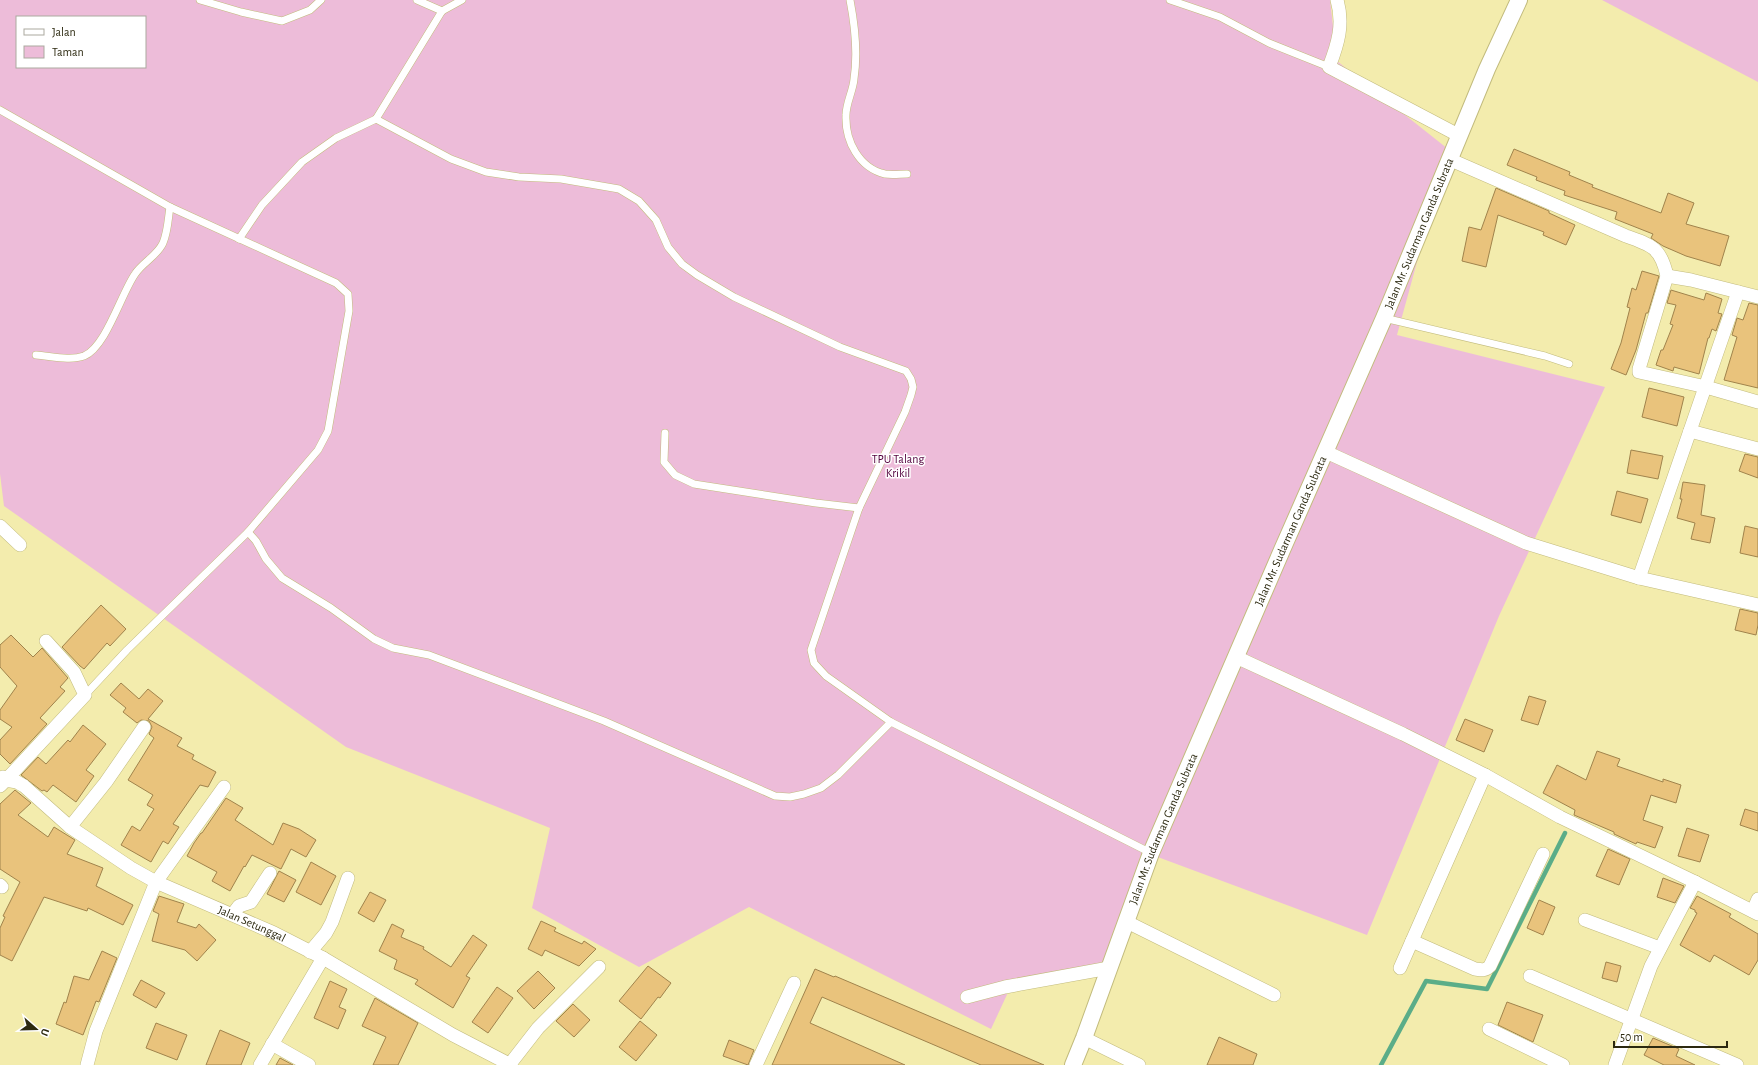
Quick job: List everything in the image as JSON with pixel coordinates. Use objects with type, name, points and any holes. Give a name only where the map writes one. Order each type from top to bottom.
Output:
[{"type":"street","points":[[1337,0],[1341,22],[1338,42],[1329,67],[1460,136]]},
{"type":"street","name":"Jalan Mr. Sudarman Ganda Subrata","points":[[1073,1065],[1127,922],[1151,853],[1384,318],[1451,160],[1487,69],[1519,0]]},
{"type":"street","points":[[1451,160],[1626,236],[1651,245],[1659,252],[1664,262],[1667,276],[1639,372],[1706,387],[1758,402]]},
{"type":"street","points":[[1667,276],[1691,280],[1758,297]]},
{"type":"street","points":[[1639,578],[1738,292]]},
{"type":"street","points":[[1690,431],[1758,449]]},
{"type":"street","points":[[1326,452],[1526,543],[1639,578],[1758,605]]},
{"type":"street","points":[[0,526],[20,545]]},
{"type":"street","points":[[2,780],[85,695],[74,672],[46,641]]},
{"type":"street","points":[[1236,657],[1403,734],[1485,775],[1560,817],[1695,882],[1756,908]]},
{"type":"street","points":[[70,827],[106,782],[144,727]]},
{"type":"street","points":[[1400,968],[1485,775]]},
{"type":"street","name":"Jalan Setunggal","points":[[2,780],[18,782],[24,786],[70,827],[115,859],[156,882],[233,914],[323,958],[453,1035],[487,1060],[510,1065]]},
{"type":"street","points":[[87,1065],[96,1031],[156,882],[224,787]]},
{"type":"street","points":[[1412,941],[1475,969],[1487,969],[1490,966],[1543,854]]},
{"type":"street","points":[[233,914],[239,906],[250,902],[270,873]]},
{"type":"street","points":[[310,952],[326,933],[332,922],[348,878]]},
{"type":"street","points":[[1615,1065],[1651,966],[1695,882]]},
{"type":"street","points":[[1585,920],[1660,948]]},
{"type":"street","points":[[1127,922],[1274,995]]},
{"type":"street","points":[[260,1065],[323,958]]},
{"type":"street","points":[[510,1065],[538,1028],[599,967]]},
{"type":"street","points":[[967,997],[1005,987],[1109,968]]},
{"type":"street","points":[[1530,976],[1737,1065]]},
{"type":"street","points":[[756,1065],[794,983]]},
{"type":"street","points":[[1490,1029],[1562,1065]]},
{"type":"street","points":[[1084,1038],[1139,1065]]},
{"type":"street","points":[[272,1044],[309,1065]]},
{"type":"lane","points":[[200,0],[241,12],[282,21],[310,10],[321,0]]},
{"type":"lane","points":[[417,0],[442,11]]},
{"type":"lane","points":[[239,239],[262,205],[302,162],[336,138],[376,118],[442,11],[462,0]]},
{"type":"lane","points":[[850,0],[856,33],[854,79],[846,114],[848,138],[856,154],[871,169],[886,174],[907,174]]},
{"type":"lane","points":[[1170,0],[1220,17],[1269,43],[1329,67]]},
{"type":"lane","points":[[0,110],[170,207],[336,283],[348,294],[349,311],[328,431],[318,450],[248,532],[127,650],[85,695]]},
{"type":"lane","points":[[376,118],[451,159],[486,172],[519,177],[561,179],[619,189],[639,201],[656,220],[668,247],[682,264],[697,275],[734,297],[840,347],[906,371],[913,386],[911,395],[905,412],[859,508],[811,650],[814,663],[826,676],[891,722],[1151,853]]},
{"type":"lane","points":[[36,355],[68,358],[84,356],[94,349],[104,335],[135,274],[158,252],[167,230],[170,207]]},
{"type":"lane","points":[[1384,318],[1545,356],[1569,364]]},
{"type":"lane","points":[[665,433],[664,462],[676,475],[694,484],[816,504],[859,508]]},
{"type":"lane","points":[[248,532],[266,559],[282,578],[331,608],[374,639],[393,648],[429,656],[604,721],[774,796],[790,797],[821,788],[838,776],[891,722]]},
{"type":"green space","name":"TPU Talang Krikil","points":[[0,0],[1330,0],[1337,61],[1448,149],[1397,335],[1605,387],[1499,616],[1367,935],[1155,856],[1103,962],[1011,986],[991,1029],[749,907],[639,967],[532,908],[550,828],[346,747],[4,506],[0,474]]},
{"type":"green space","points":[[1602,0],[1758,0],[1758,82]]},
{"type":"building","points":[[1514,149],[1570,172],[1569,175],[1593,185],[1592,187],[1661,213],[1668,193],[1694,203],[1686,224],[1729,236],[1720,266],[1686,256],[1663,246],[1651,238],[1653,234],[1615,219],[1617,212],[1564,195],[1565,191],[1536,180],[1537,177],[1507,165]]},
{"type":"building","points":[[1496,188],[1549,211],[1549,213],[1575,225],[1566,245],[1543,235],[1544,232],[1498,215],[1486,267],[1462,261],[1469,227],[1481,230]]},
{"type":"building","points":[[1642,271],[1659,276],[1648,313],[1646,313],[1636,350],[1626,375],[1611,369],[1621,343],[1630,308],[1627,307],[1632,288],[1636,290]]},
{"type":"building","points":[[1671,290],[1704,300],[1706,293],[1722,299],[1718,313],[1722,314],[1716,331],[1712,329],[1708,338],[1699,374],[1674,367],[1673,371],[1656,365],[1661,350],[1663,350],[1673,325],[1670,324],[1676,305],[1667,303]]},
{"type":"building","points":[[1749,303],[1758,305],[1758,388],[1724,380],[1737,337],[1732,335],[1737,318],[1743,320]]},
{"type":"building","points":[[1649,388],[1684,397],[1677,426],[1642,417]]},
{"type":"building","points":[[1631,450],[1663,456],[1658,479],[1627,473]]},
{"type":"building","points":[[1745,454],[1758,457],[1758,478],[1739,471]]},
{"type":"building","points":[[1683,482],[1705,485],[1701,515],[1715,518],[1710,543],[1691,539],[1695,523],[1677,518],[1682,499],[1680,499]]},
{"type":"building","points":[[1617,491],[1648,499],[1641,523],[1611,515]]},
{"type":"building","points":[[1745,526],[1758,529],[1758,557],[1740,553]]},
{"type":"building","points":[[101,605],[126,629],[110,646],[107,643],[84,669],[62,647]]},
{"type":"building","points":[[1740,609],[1758,613],[1756,635],[1735,630]]},
{"type":"building","points":[[11,635],[33,657],[42,648],[68,678],[60,687],[65,691],[40,718],[47,724],[10,764],[0,754],[0,740],[12,727],[0,719],[0,710],[17,686],[0,667],[0,645]]},
{"type":"building","points":[[121,683],[139,699],[148,689],[163,701],[148,719],[182,738],[177,746],[194,755],[192,759],[216,772],[208,787],[200,785],[173,824],[179,827],[168,844],[163,841],[151,862],[121,845],[132,826],[140,831],[154,809],[147,805],[153,795],[128,780],[154,738],[149,734],[152,727],[149,721],[141,720],[137,723],[123,712],[126,708],[110,695]]},
{"type":"building","points":[[1529,696],[1546,701],[1538,725],[1521,720]]},
{"type":"building","points":[[1465,719],[1493,730],[1484,752],[1456,740]]},
{"type":"building","points":[[83,725],[106,744],[86,770],[94,776],[76,802],[53,785],[47,792],[44,790],[42,791],[21,775],[38,757],[46,764],[68,740],[70,742]]},
{"type":"building","points":[[1597,751],[1620,759],[1617,766],[1663,782],[1663,779],[1681,785],[1676,803],[1651,795],[1643,820],[1663,827],[1655,848],[1637,842],[1636,844],[1614,834],[1614,832],[1574,815],[1575,810],[1543,793],[1557,765],[1586,780]]},
{"type":"building","points":[[15,790],[31,803],[18,815],[48,837],[54,827],[75,840],[67,854],[103,868],[96,886],[133,905],[123,925],[88,908],[87,911],[44,897],[12,961],[0,955],[0,928],[5,917],[3,916],[20,882],[0,869],[0,804]]},
{"type":"building","points":[[226,798],[243,808],[235,820],[273,845],[283,823],[299,829],[316,840],[306,857],[291,849],[281,869],[252,855],[230,891],[212,881],[217,872],[187,856],[194,843]]},
{"type":"building","points":[[1745,809],[1758,813],[1758,831],[1740,825]]},
{"type":"building","points":[[1687,828],[1709,835],[1700,862],[1678,856]]},
{"type":"building","points":[[1608,849],[1630,859],[1619,885],[1596,876]]},
{"type":"building","points":[[311,862],[336,876],[321,905],[296,892]]},
{"type":"building","points":[[279,871],[296,880],[284,902],[267,894]]},
{"type":"building","points":[[1663,878],[1684,886],[1675,903],[1657,897]]},
{"type":"building","points":[[370,892],[386,900],[374,922],[358,913]]},
{"type":"building","points":[[159,896],[184,904],[177,922],[196,928],[199,924],[216,940],[197,961],[185,950],[152,941],[159,914],[153,911]]},
{"type":"building","points":[[1697,896],[1731,914],[1729,917],[1758,934],[1758,960],[1749,975],[1714,955],[1710,962],[1680,945],[1697,913],[1695,910],[1690,908]]},
{"type":"building","points":[[1539,900],[1555,907],[1543,935],[1527,928]]},
{"type":"building","points":[[541,921],[556,928],[554,931],[582,944],[584,941],[596,949],[579,966],[545,950],[542,956],[528,949]]},
{"type":"building","points":[[392,924],[404,930],[401,937],[424,947],[423,949],[451,967],[473,935],[487,945],[466,976],[470,978],[453,1008],[415,984],[418,980],[394,969],[397,960],[379,951]]},
{"type":"building","points":[[102,951],[117,958],[99,1002],[96,1001],[83,1035],[56,1024],[64,1002],[66,1003],[74,976],[89,980]]},
{"type":"building","points":[[1606,962],[1621,966],[1617,982],[1602,978]]},
{"type":"building","points":[[648,966],[671,983],[641,1019],[619,1001]]},
{"type":"building","points":[[815,969],[834,977],[835,976],[1044,1065],[981,1065],[822,997],[810,1023],[905,1065],[772,1065]]},
{"type":"building","points":[[538,971],[555,988],[534,1009],[517,991]]},
{"type":"building","points":[[141,980],[165,993],[156,1008],[133,995]]},
{"type":"building","points":[[330,981],[347,989],[339,1007],[346,1010],[338,1029],[314,1018]]},
{"type":"building","points":[[497,987],[513,998],[488,1033],[472,1022]]},
{"type":"building","points":[[375,998],[418,1023],[398,1065],[373,1065],[386,1037],[362,1026]]},
{"type":"building","points":[[1507,1002],[1543,1015],[1533,1042],[1498,1025]]},
{"type":"building","points":[[573,1004],[590,1020],[574,1037],[556,1021]]},
{"type":"building","points":[[640,1021],[657,1035],[636,1061],[619,1047]]},
{"type":"building","points":[[156,1023],[187,1035],[177,1060],[146,1048]]},
{"type":"building","points":[[220,1030],[250,1043],[241,1065],[206,1065]]},
{"type":"building","points":[[1219,1037],[1257,1054],[1253,1065],[1207,1065]]},
{"type":"building","points":[[1653,1038],[1679,1049],[1676,1056],[1695,1065],[1664,1065],[1644,1055]]},
{"type":"building","points":[[729,1040],[754,1050],[748,1065],[723,1056]]},
{"type":"building","points":[[280,1058],[293,1065],[276,1065]]},
{"type":"waterway","points":[[1381,1065],[1426,981],[1487,989],[1565,833]]}]
